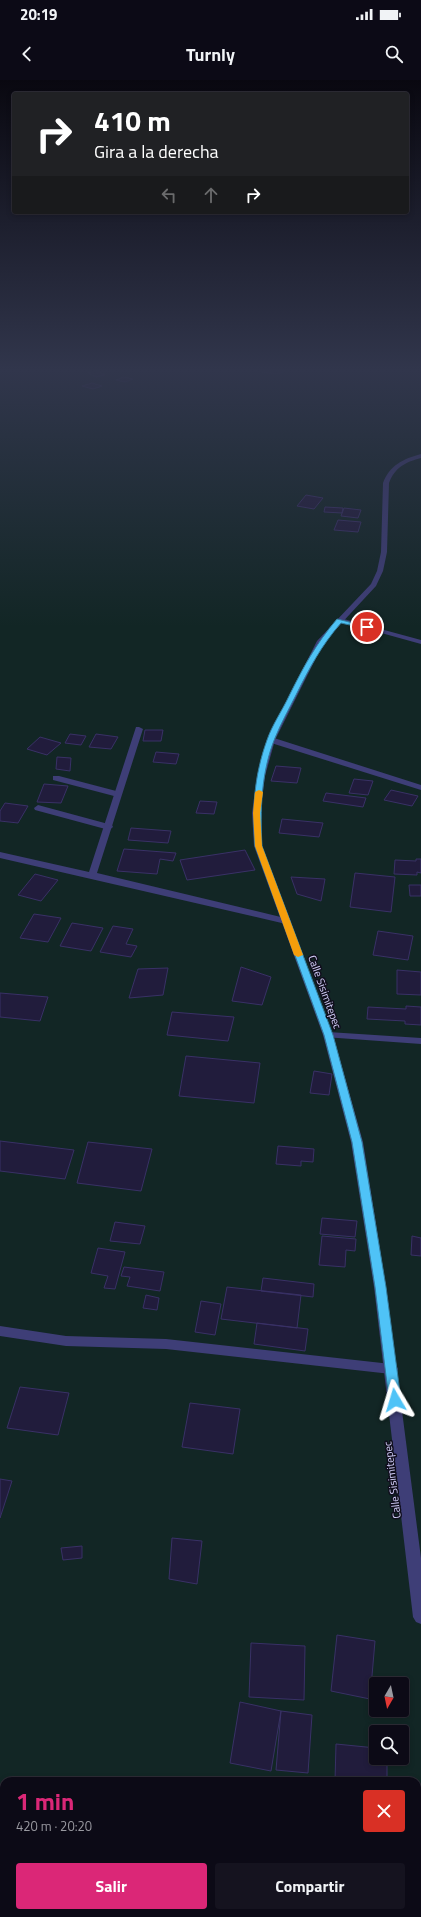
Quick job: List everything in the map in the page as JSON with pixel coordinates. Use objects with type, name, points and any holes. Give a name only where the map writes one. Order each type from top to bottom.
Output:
[{"type":"street","name":"Calle Sisimitepec","points":[[421,456],[397,465],[389,472],[386,483],[384,552],[380,571],[374,585],[321,641],[308,664],[271,740],[261,776],[256,813],[258,846],[328,1035],[357,1142],[391,1368],[421,1617]]},
{"type":"street","points":[[340,620],[421,642]]},
{"type":"street","points":[[92,875],[109,827],[139,729]]},
{"type":"street","points":[[271,740],[421,788]]},
{"type":"street","points":[[56,778],[118,794]]},
{"type":"street","points":[[38,808],[109,827]]},
{"type":"street","points":[[0,855],[286,921]]},
{"type":"street","points":[[328,1035],[421,1041]]},
{"type":"street","points":[[0,1331],[66,1341],[166,1344],[391,1368]]},
{"type":"green space","points":[[0,456],[421,456],[421,1777],[0,1777]]},
{"type":"building","points":[[306,495],[323,498],[314,509],[297,506]]},
{"type":"building","points":[[325,507],[343,508],[342,513],[324,512]]},
{"type":"building","points":[[344,508],[361,510],[358,518],[341,516]]},
{"type":"building","points":[[338,520],[361,522],[358,532],[334,530]]},
{"type":"building","points":[[145,730],[163,730],[161,741],[143,741]]},
{"type":"building","points":[[70,734],[86,736],[81,745],[65,743]]},
{"type":"building","points":[[96,734],[118,737],[111,749],[89,747]]},
{"type":"building","points":[[40,737],[61,743],[47,755],[27,749]]},
{"type":"building","points":[[156,752],[179,754],[176,764],[153,762]]},
{"type":"building","points":[[57,757],[71,758],[70,771],[56,769]]},
{"type":"building","points":[[276,766],[301,768],[297,783],[271,781]]},
{"type":"building","points":[[354,779],[373,781],[368,795],[349,793]]},
{"type":"building","points":[[44,784],[68,786],[61,803],[37,802]]},
{"type":"building","points":[[391,790],[418,796],[412,806],[384,800]]},
{"type":"building","points":[[326,793],[366,798],[363,807],[323,801]]},
{"type":"building","points":[[200,801],[217,802],[214,814],[196,813]]},
{"type":"building","points":[[5,803],[28,806],[18,823],[0,821],[0,811]]},
{"type":"building","points":[[282,819],[323,823],[319,837],[279,833]]},
{"type":"building","points":[[131,828],[171,831],[168,843],[128,840]]},
{"type":"building","points":[[124,849],[176,853],[173,861],[160,859],[157,874],[117,871]]},
{"type":"building","points":[[245,850],[255,870],[187,880],[180,860]]},
{"type":"building","points":[[416,859],[421,859],[421,873],[417,872],[417,875],[394,874],[395,860],[416,861]]},
{"type":"building","points":[[355,873],[395,877],[391,912],[350,907]]},
{"type":"building","points":[[35,874],[58,880],[41,901],[18,895]]},
{"type":"building","points":[[291,877],[325,879],[321,901],[297,894]]},
{"type":"building","points":[[409,885],[421,885],[421,896],[410,896]]},
{"type":"building","points":[[34,914],[61,918],[48,942],[20,938]]},
{"type":"building","points":[[72,923],[103,928],[91,951],[60,946]]},
{"type":"building","points":[[113,926],[133,929],[126,944],[137,946],[131,957],[100,952]]},
{"type":"building","points":[[378,931],[413,936],[408,960],[373,955]]},
{"type":"building","points":[[241,967],[271,977],[262,1005],[232,1001]]},
{"type":"building","points":[[168,968],[163,995],[129,998],[138,969]]},
{"type":"building","points":[[397,970],[421,972],[421,995],[397,994]]},
{"type":"building","points":[[0,993],[48,997],[40,1021],[0,1017]]},
{"type":"building","points":[[406,1006],[421,1007],[421,1025],[405,1024],[405,1021],[367,1019],[368,1007],[406,1009]]},
{"type":"building","points":[[172,1012],[234,1017],[228,1041],[167,1035]]},
{"type":"building","points":[[186,1056],[260,1063],[254,1103],[179,1096]]},
{"type":"building","points":[[314,1071],[332,1074],[329,1095],[310,1093]]},
{"type":"building","points":[[0,1141],[74,1150],[65,1179],[0,1171]]},
{"type":"building","points":[[88,1142],[152,1149],[141,1191],[77,1183]]},
{"type":"building","points":[[278,1146],[314,1149],[313,1162],[301,1161],[301,1166],[276,1164]]},
{"type":"building","points":[[322,1218],[357,1221],[355,1237],[320,1234]]},
{"type":"building","points":[[115,1222],[145,1226],[140,1244],[110,1241]]},
{"type":"building","points":[[322,1236],[356,1239],[355,1251],[346,1250],[345,1267],[319,1265]]},
{"type":"building","points":[[412,1236],[421,1238],[421,1256],[411,1255]]},
{"type":"building","points":[[98,1248],[125,1252],[115,1289],[104,1288],[108,1276],[91,1273]]},
{"type":"building","points":[[124,1267],[164,1272],[160,1291],[127,1286],[130,1277],[121,1276]]},
{"type":"building","points":[[263,1278],[314,1284],[313,1297],[261,1291]]},
{"type":"building","points":[[227,1287],[301,1295],[297,1328],[221,1319]]},
{"type":"building","points":[[146,1295],[159,1298],[157,1310],[143,1308]]},
{"type":"building","points":[[201,1301],[221,1304],[215,1335],[195,1332]]},
{"type":"building","points":[[257,1323],[308,1329],[305,1351],[254,1344]]},
{"type":"building","points":[[20,1387],[69,1393],[58,1435],[7,1428]]},
{"type":"building","points":[[190,1403],[240,1409],[233,1454],[182,1447]]},
{"type":"building","points":[[0,1479],[12,1481],[0,1518]]},
{"type":"building","points":[[172,1538],[202,1541],[197,1584],[169,1579]]},
{"type":"building","points":[[82,1546],[82,1558],[63,1560],[61,1548]]},
{"type":"building","points":[[337,1635],[375,1641],[372,1677],[369,1677],[369,1699],[331,1691]]},
{"type":"building","points":[[251,1643],[305,1646],[304,1700],[249,1697]]},
{"type":"building","points":[[240,1702],[281,1711],[271,1771],[230,1763]]},
{"type":"building","points":[[281,1711],[312,1715],[308,1773],[276,1770]]},
{"type":"building","points":[[336,1744],[369,1747],[369,1765],[387,1765],[387,1777],[335,1777]]},
{"type":"slow traffic","points":[[259,792],[256,813],[258,846],[298,955]]},
{"type":"route","points":[[367,627],[340,620],[321,641],[308,664],[271,740],[261,776],[256,813],[258,846],[328,1035],[357,1142],[380,1287],[395,1400]]}]
